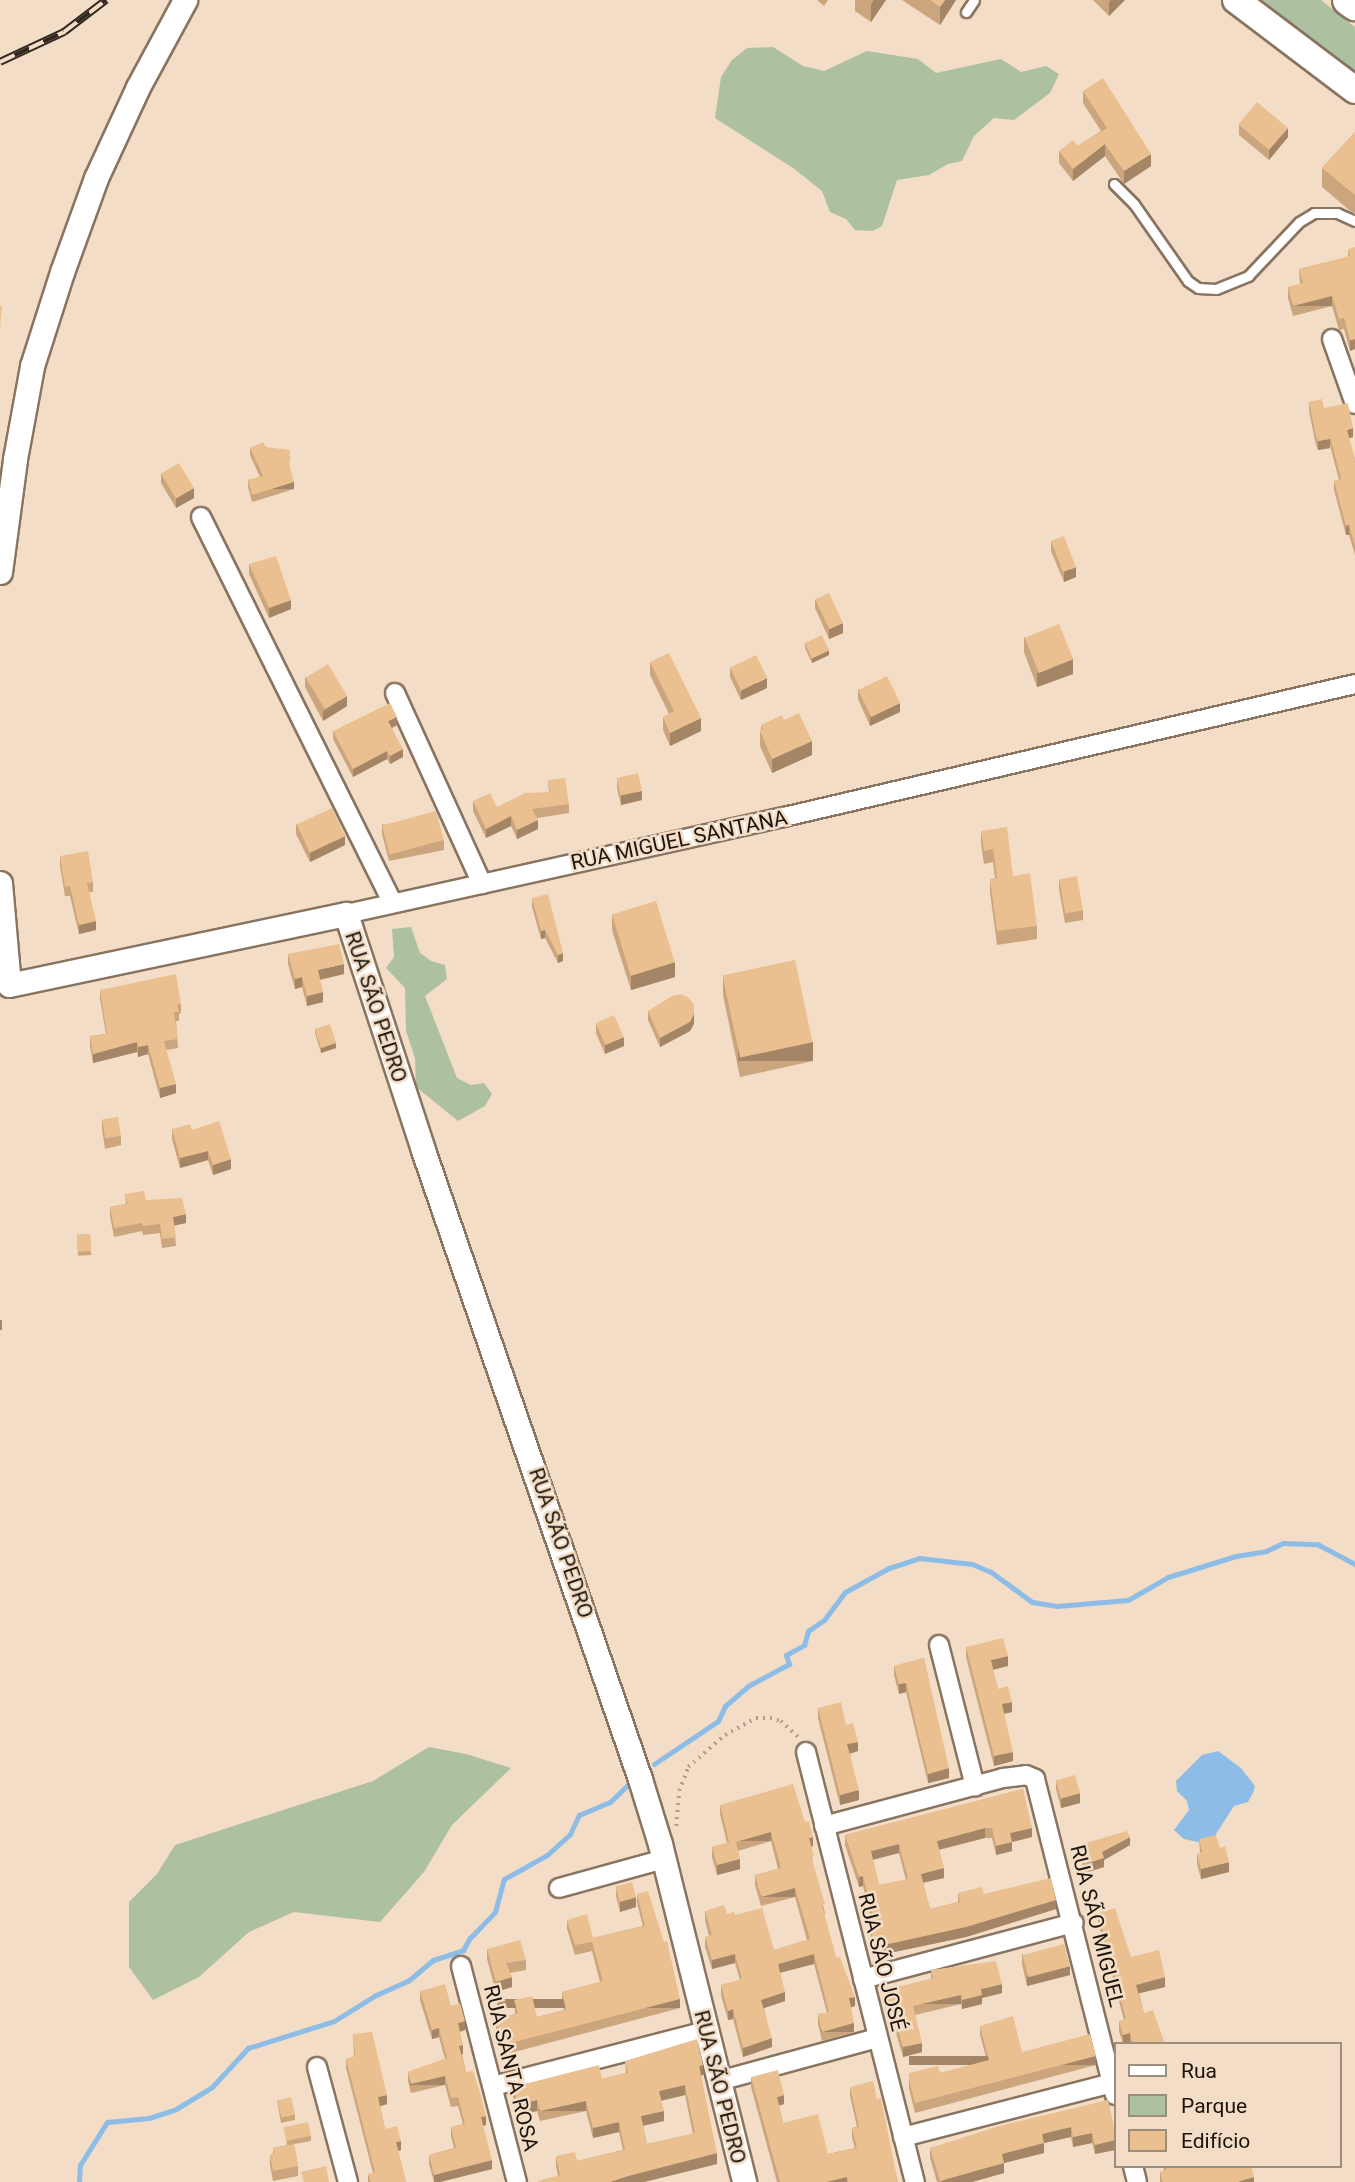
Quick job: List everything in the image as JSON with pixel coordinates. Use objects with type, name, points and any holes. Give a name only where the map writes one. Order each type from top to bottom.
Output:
[{"type":"highway","points":[[1348,0],[1355,5]]},
{"type":"main road","points":[[1236,0],[1355,90]]},
{"type":"street","points":[[0,572],[15,459],[32,366],[62,272],[101,166],[138,87],[185,0]]},
{"type":"street","points":[[1332,339],[1355,404]]},
{"type":"street","points":[[201,517],[393,903]]},
{"type":"street","name":"RUA MIGUEL SANTANA","points":[[3,987],[784,817],[1355,684]]},
{"type":"street","points":[[395,693],[482,884]]},
{"type":"street","points":[[0,883],[3,987]]},
{"type":"street","name":"RUA SÃO PEDRO","points":[[346,914],[423,1150],[601,1661],[662,1851],[744,2182]]},
{"type":"street","points":[[824,1826],[975,1786],[939,1646]]},
{"type":"street","name":"RUA SÃO JOSÉ","points":[[806,1752],[915,2182]]},
{"type":"street","name":"RUA SÃO MIGUEL","points":[[975,1786],[1026,1775],[1035,1779],[1040,1789],[1114,2089]]},
{"type":"street","points":[[559,1888],[662,1851]]},
{"type":"street","points":[[863,1979],[1074,1923]]},
{"type":"street","name":"RUA SANTA ROSA","points":[[461,1966],[517,2182]]},
{"type":"street","points":[[493,2086],[705,2031]]},
{"type":"street","points":[[719,2081],[877,2038]]},
{"type":"street","points":[[317,2067],[348,2182]]},
{"type":"street","points":[[904,2137],[1114,2089]]},
{"type":"lane","points":[[966,12],[974,0]]},
{"type":"lane","points":[[1114,184],[1134,204],[1188,281],[1198,288],[1216,289],[1248,276],[1299,222],[1314,213],[1337,213],[1355,221]]},
{"type":"path","points":[[662,1851],[675,1838],[679,1791],[688,1767],[725,1735],[756,1717],[770,1718],[781,1721],[799,1738],[806,1752]]},
{"type":"green space","points":[[1260,0],[1321,0],[1355,27],[1355,73]]},
{"type":"green space","points":[[773,47],[803,66],[824,71],[867,51],[918,59],[936,73],[1001,59],[1021,72],[1046,66],[1059,74],[1050,93],[1014,120],[994,118],[974,136],[962,161],[948,164],[929,175],[897,180],[882,226],[873,231],[855,230],[846,219],[830,212],[822,191],[793,168],[715,118],[721,77],[732,60],[747,48]]},
{"type":"green space","points":[[411,927],[420,953],[431,961],[445,965],[447,979],[425,996],[457,1078],[471,1085],[484,1083],[492,1094],[485,1106],[458,1121],[416,1087],[415,1058],[406,1031],[405,988],[386,968],[394,957],[392,929]]},
{"type":"green space","points":[[429,1747],[466,1754],[511,1768],[452,1825],[424,1872],[380,1922],[294,1912],[249,1932],[199,1977],[153,2000],[129,1967],[129,1902],[157,1874],[175,1845],[373,1781]]},
{"type":"water","points":[[1218,1751],[1241,1768],[1255,1786],[1253,1793],[1248,1802],[1234,1806],[1214,1837],[1198,1842],[1184,1839],[1174,1830],[1189,1810],[1187,1801],[1177,1791],[1176,1781],[1202,1755]]},
{"type":"building","points":[[930,0],[945,0],[940,7]]},
{"type":"building","points":[[1103,78],[1151,154],[1124,171],[1105,144],[1073,169],[1059,151],[1073,140],[1078,146],[1107,128],[1083,91]]},
{"type":"building","points":[[1257,102],[1288,128],[1269,150],[1238,124]]},
{"type":"building","points":[[1355,132],[1355,195],[1322,168]]},
{"type":"building","points":[[1355,247],[1355,339],[1350,340],[1344,318],[1339,319],[1332,296],[1293,306],[1288,287],[1303,283],[1299,269],[1350,256],[1348,250]]},
{"type":"building","points":[[1322,399],[1324,408],[1348,403],[1353,428],[1347,430],[1355,460],[1355,546],[1349,525],[1346,526],[1334,481],[1341,479],[1329,433],[1330,439],[1318,441],[1316,436],[1309,402]]},
{"type":"building","points":[[263,442],[266,447],[290,450],[289,463],[294,482],[252,495],[248,480],[263,476],[250,448]]},
{"type":"building","points":[[179,463],[194,488],[176,499],[161,474]]},
{"type":"building","points":[[1064,536],[1076,567],[1063,572],[1051,541]]},
{"type":"building","points":[[276,556],[291,600],[269,608],[249,564]]},
{"type":"building","points":[[829,593],[843,623],[829,629],[815,599]]},
{"type":"building","points":[[1059,624],[1073,659],[1039,673],[1025,638]]},
{"type":"building","points":[[822,635],[829,650],[812,658],[805,643]]},
{"type":"building","points":[[669,653],[701,718],[670,733],[663,717],[674,711],[650,662]]},
{"type":"building","points":[[756,655],[767,677],[741,690],[730,668]]},
{"type":"building","points":[[328,664],[347,696],[325,709],[306,677]]},
{"type":"building","points":[[887,676],[900,703],[871,717],[858,690]]},
{"type":"building","points":[[390,703],[397,717],[388,721],[403,749],[390,756],[387,751],[353,769],[333,731]]},
{"type":"building","points":[[799,713],[812,741],[772,759],[760,731],[763,729],[761,725],[782,715],[784,720]]},
{"type":"building","points":[[638,773],[642,791],[621,795],[617,778]]},
{"type":"building","points":[[565,778],[569,804],[532,809],[538,820],[517,830],[511,816],[486,829],[473,801],[490,793],[497,807],[525,793],[550,792],[548,780]]},
{"type":"building","points":[[332,808],[345,836],[310,853],[297,824]]},
{"type":"building","points":[[436,811],[444,840],[390,854],[382,825]]},
{"type":"building","points":[[1007,827],[1013,876],[1030,873],[1037,926],[997,931],[990,879],[997,878],[993,849],[984,851],[981,831]]},
{"type":"building","points":[[88,851],[93,882],[87,883],[96,921],[79,925],[70,886],[65,887],[60,856]]},
{"type":"building","points":[[1077,876],[1083,910],[1065,914],[1059,879]]},
{"type":"building","points":[[548,894],[563,953],[558,955],[545,930],[541,931],[532,898]]},
{"type":"building","points":[[656,901],[675,962],[631,976],[612,914]]},
{"type":"building","points":[[339,944],[344,964],[318,970],[323,992],[307,996],[302,977],[295,979],[288,954]]},
{"type":"building","points":[[795,960],[812,1042],[740,1058],[723,975]]},
{"type":"building","points":[[176,974],[181,1004],[177,1005],[179,1012],[174,1012],[178,1039],[164,1041],[176,1084],[160,1088],[148,1045],[138,1047],[137,1042],[93,1054],[90,1036],[107,1034],[100,990]]},
{"type":"building","points":[[681,994],[689,998],[694,1005],[694,1014],[690,1022],[660,1038],[648,1011],[672,996]]},
{"type":"building","points":[[614,1015],[624,1037],[605,1045],[596,1023]]},
{"type":"building","points":[[330,1024],[336,1043],[321,1048],[315,1029]]},
{"type":"building","points":[[118,1117],[121,1136],[105,1138],[102,1120]]},
{"type":"building","points":[[219,1121],[231,1159],[213,1165],[208,1151],[180,1158],[172,1129],[190,1124],[192,1130]]},
{"type":"building","points":[[144,1191],[146,1200],[182,1198],[186,1214],[173,1217],[176,1237],[162,1239],[160,1224],[143,1226],[142,1223],[114,1228],[110,1207],[127,1204],[125,1194]]},
{"type":"building","points":[[90,1234],[91,1251],[78,1252],[77,1235]]},
{"type":"building","points":[[1003,1638],[1008,1656],[991,1660],[998,1689],[1008,1686],[1012,1702],[1002,1704],[1013,1752],[994,1756],[966,1647]]},
{"type":"building","points":[[924,1658],[949,1768],[928,1774],[906,1683],[899,1684],[894,1666]]},
{"type":"building","points":[[841,1702],[846,1725],[853,1723],[858,1742],[847,1744],[859,1790],[840,1795],[818,1708]]},
{"type":"building","points":[[1075,1775],[1080,1793],[1061,1799],[1056,1781]]},
{"type":"building","points":[[793,1784],[805,1822],[809,1821],[813,1837],[809,1838],[814,1856],[811,1856],[825,1904],[822,1905],[836,1958],[840,1957],[855,1997],[849,1998],[854,2023],[822,2032],[818,2014],[829,2012],[814,1954],[778,1964],[785,1992],[761,2000],[772,2038],[743,2048],[733,2009],[728,2011],[721,1985],[742,1979],[735,1954],[712,1960],[705,1937],[712,1935],[705,1911],[724,1905],[727,1914],[734,1912],[735,1915],[762,1908],[774,1950],[810,1939],[795,1888],[761,1897],[755,1875],[781,1868],[771,1832],[736,1842],[740,1859],[717,1865],[712,1847],[729,1842],[720,1805]]},
{"type":"building","points":[[1023,1789],[1032,1828],[1010,1833],[1012,1842],[996,1846],[992,1828],[937,1841],[944,1868],[921,1874],[930,1909],[960,1902],[958,1893],[982,1887],[984,1894],[1051,1878],[1056,1900],[966,1927],[875,1947],[870,1925],[875,1924],[863,1876],[859,1877],[845,1835]],"holes":[[[899,1844],[908,1879],[879,1885],[871,1851]]]},
{"type":"building","points":[[1127,1831],[1130,1837],[1102,1852],[1104,1858],[1085,1864],[1079,1845]]},
{"type":"building","points":[[1216,1835],[1220,1848],[1225,1846],[1229,1862],[1201,1869],[1197,1854],[1202,1852],[1199,1839]]},
{"type":"building","points":[[632,1882],[636,1897],[620,1902],[616,1886]]},
{"type":"building","points":[[648,1891],[664,1942],[667,1941],[680,1999],[503,2045],[496,2019],[518,2013],[514,2000],[532,1996],[537,2017],[566,2010],[562,1992],[603,1981],[592,1942],[575,1945],[567,1920],[587,1914],[593,1938],[645,1926],[637,1894]]},
{"type":"building","points":[[1115,1908],[1131,1957],[1159,1950],[1165,1977],[1136,1985],[1144,2013],[1153,2010],[1164,2042],[1132,2042],[1130,2033],[1123,2035],[1119,2021],[1126,2019],[1098,1913]]},
{"type":"building","points":[[520,1940],[526,1960],[506,1963],[512,1977],[496,1982],[487,1949]]},
{"type":"building","points":[[1064,1944],[1070,1966],[1028,1977],[1022,1955]]},
{"type":"building","points":[[996,1961],[1002,1984],[981,1989],[982,1995],[962,2000],[961,1995],[913,2006],[922,2043],[903,2047],[886,1990],[933,1978],[931,1970]]},
{"type":"building","points":[[445,1984],[451,2006],[460,2003],[465,2021],[458,2023],[463,2045],[459,2046],[466,2072],[473,2071],[481,2096],[486,2116],[481,2117],[492,2160],[434,2175],[429,2155],[456,2148],[451,2127],[465,2124],[458,2097],[451,2098],[445,2076],[411,2084],[408,2072],[447,2058],[439,2028],[432,2030],[420,1991]]},
{"type":"building","points":[[1013,2016],[1022,2052],[1090,2034],[1096,2056],[915,2103],[909,2073],[938,2066],[940,2073],[989,2060],[980,2026]]},
{"type":"building","points":[[372,2032],[387,2095],[378,2097],[385,2129],[397,2126],[401,2141],[396,2142],[406,2182],[371,2182],[368,2174],[375,2172],[346,2059],[355,2056],[353,2034]]},
{"type":"building","points":[[697,2039],[703,2065],[699,2066],[717,2153],[610,2182],[538,2182],[560,2175],[556,2156],[575,2152],[577,2161],[625,2150],[619,2122],[593,2128],[586,2101],[540,2111],[537,2100],[518,2105],[513,2087],[599,2065],[602,2079],[628,2073],[625,2061]],"holes":[[[685,2085],[695,2133],[647,2144],[641,2116],[664,2111],[659,2091]]]},
{"type":"building","points":[[778,2070],[784,2095],[777,2097],[783,2123],[818,2114],[828,2154],[857,2148],[852,2128],[859,2127],[850,2087],[873,2081],[877,2099],[881,2098],[898,2182],[848,2182],[847,2177],[826,2182],[780,2182],[751,2077]]},
{"type":"building","points":[[291,2097],[295,2115],[281,2118],[277,2100]]},
{"type":"building","points":[[1108,2100],[1114,2140],[1095,2145],[1092,2133],[1073,2137],[1071,2127],[1042,2134],[1044,2143],[1002,2154],[1004,2163],[940,2181],[930,2148],[999,2126]]},
{"type":"building","points":[[308,2122],[311,2136],[286,2141],[284,2127]]},
{"type":"building","points":[[294,2144],[298,2166],[273,2171],[270,2155],[274,2154],[273,2148]]},
{"type":"building","points":[[326,2166],[329,2182],[304,2182],[301,2172]]},
{"type":"building","points":[[1252,2168],[1254,2177],[1237,2182],[1163,2182],[1160,2172]]},
{"type":"waterway","points":[[654,1764],[718,1721],[725,1706],[748,1686],[789,1664],[786,1655],[804,1645],[808,1631],[824,1620],[845,1592],[889,1568],[919,1558],[972,1564],[991,1572],[1032,1602],[1057,1606],[1128,1600],[1168,1577],[1236,1556],[1266,1551],[1283,1543],[1317,1544],[1355,1564]]},
{"type":"waterway","points":[[79,2182],[80,2165],[107,2122],[149,2118],[176,2109],[212,2087],[248,2048],[334,2021],[376,1995],[408,1981],[433,1960],[463,1950],[469,1939],[495,1912],[504,1879],[547,1855],[570,1834],[579,1815],[610,1802],[630,1783]]},
{"type":"railway","points":[[0,62],[64,32],[106,0]]}]
